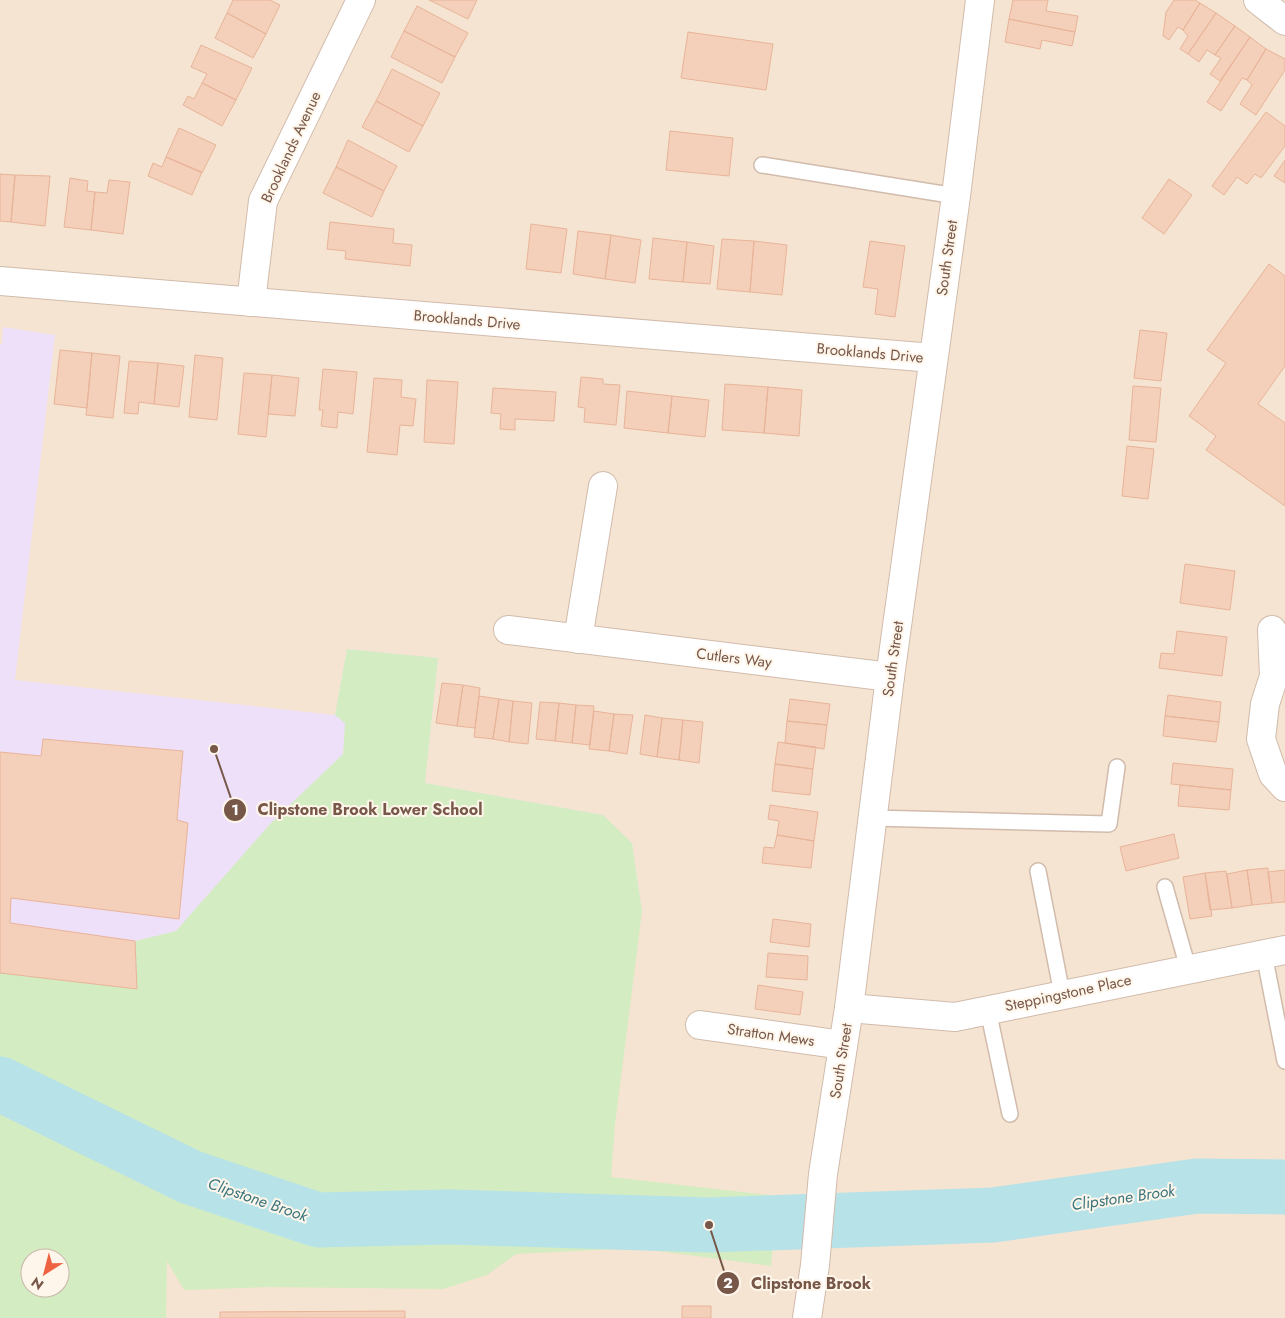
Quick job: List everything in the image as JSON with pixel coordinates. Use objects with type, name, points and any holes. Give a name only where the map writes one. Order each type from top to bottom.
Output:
[{"type":"street","name":"Brooklands Avenue","points":[[251,302],[263,201],[361,0]]},
{"type":"street","name":"South Street","points":[[807,1318],[823,1174],[849,1008],[890,677],[956,196],[980,0]]},
{"type":"street","points":[[1258,0],[1285,21]]},
{"type":"street","name":"Brooklands Drive","points":[[0,281],[934,358]]},
{"type":"street","points":[[578,639],[603,486]]},
{"type":"street","name":"Cutlers Way","points":[[508,630],[890,677]]},
{"type":"street","points":[[1272,630],[1274,676],[1265,704],[1261,739],[1273,774],[1285,787]]},
{"type":"street","name":"Steppingstone Place","points":[[849,1008],[955,1017],[1274,952]]},
{"type":"street","name":"Stratton Mews","points":[[700,1025],[843,1045]]},
{"type":"lane","points":[[762,165],[956,196]]},
{"type":"lane","points":[[873,818],[1109,824],[1117,767]]},
{"type":"lane","points":[[1038,871],[1062,994]]},
{"type":"lane","points":[[1165,887],[1188,968]]},
{"type":"lane","points":[[1274,952],[1285,1061]]},
{"type":"lane","points":[[988,1010],[1010,1114]]},
{"type":"shaded area","points":[[0,0],[1285,0],[1285,1318],[0,1318]]},
{"type":"shaded area","points":[[3,327],[55,335],[15,680],[335,715],[347,649],[438,658],[425,783],[603,815],[632,843],[642,911],[0,1043],[0,344],[2,344]]},
{"type":"green space","points":[[347,649],[438,658],[425,783],[603,815],[632,843],[642,911],[615,1125],[611,1177],[778,1196],[771,1266],[636,1248],[516,1254],[487,1275],[443,1289],[267,1287],[184,1290],[167,1261],[166,1318],[0,1318],[0,973],[137,989],[135,941],[176,931],[270,824],[343,754],[345,723],[335,715]]},
{"type":"building","points":[[233,0],[270,0],[280,5],[266,34],[227,13]]},
{"type":"building","points":[[429,0],[477,0],[468,19]]},
{"type":"building","points":[[1013,0],[1048,0],[1046,11],[1078,16],[1075,32],[1009,19]]},
{"type":"building","points":[[1174,0],[1195,0],[1200,3],[1183,30],[1178,27],[1169,40],[1163,36],[1166,12]]},
{"type":"building","points":[[1200,3],[1216,13],[1188,54],[1180,49],[1188,36],[1183,30]]},
{"type":"building","points":[[417,6],[468,33],[455,57],[404,31]]},
{"type":"building","points":[[227,13],[266,34],[253,58],[215,38]]},
{"type":"building","points":[[1216,13],[1235,26],[1215,55],[1207,50],[1199,62],[1188,54]]},
{"type":"building","points":[[1009,19],[1075,32],[1072,46],[1042,40],[1040,49],[1005,42]]},
{"type":"building","points":[[1235,26],[1250,37],[1220,81],[1210,74],[1221,58],[1215,55]]},
{"type":"building","points":[[404,31],[455,57],[442,83],[391,57]]},
{"type":"building","points":[[688,32],[773,44],[766,90],[681,78]]},
{"type":"building","points":[[1250,37],[1266,49],[1247,80],[1242,78],[1221,111],[1207,102]]},
{"type":"building","points":[[201,45],[252,68],[236,100],[202,83],[207,74],[191,67]]},
{"type":"building","points":[[1266,49],[1285,59],[1285,70],[1256,115],[1240,104],[1252,85],[1247,80]]},
{"type":"building","points":[[392,69],[440,93],[423,126],[376,101]]},
{"type":"building","points":[[202,83],[236,100],[222,126],[183,105],[188,96],[194,99]]},
{"type":"building","points":[[376,101],[423,126],[409,152],[362,127]]},
{"type":"building","points":[[1266,112],[1285,126],[1285,146],[1261,178],[1255,174],[1247,184],[1237,177],[1224,195],[1212,186]]},
{"type":"building","points":[[179,128],[216,145],[202,173],[166,157]]},
{"type":"building","points":[[670,131],[733,138],[729,176],[666,170]]},
{"type":"building","points":[[348,140],[397,166],[384,191],[336,167]]},
{"type":"building","points":[[166,157],[202,172],[192,195],[148,176],[153,163],[162,167]]},
{"type":"building","points":[[1285,160],[1285,183],[1274,176]]},
{"type":"building","points":[[336,167],[384,191],[372,217],[323,193]]},
{"type":"building","points":[[0,174],[15,175],[11,222],[0,221]]},
{"type":"building","points":[[15,175],[50,176],[45,226],[11,222]]},
{"type":"building","points":[[70,178],[88,181],[87,191],[95,192],[91,230],[64,227]]},
{"type":"building","points":[[1169,179],[1192,195],[1164,234],[1142,218]]},
{"type":"building","points":[[109,180],[130,182],[123,234],[91,230],[95,192],[107,193]]},
{"type":"building","points":[[330,222],[394,229],[393,243],[412,245],[410,266],[345,259],[346,251],[327,249]]},
{"type":"building","points":[[531,224],[567,229],[561,273],[526,269]]},
{"type":"building","points":[[578,231],[611,235],[605,279],[573,274]]},
{"type":"building","points":[[611,235],[641,240],[635,283],[605,279]]},
{"type":"building","points":[[653,238],[687,242],[683,282],[649,279]]},
{"type":"building","points":[[722,239],[754,241],[750,292],[717,289]]},
{"type":"building","points":[[754,241],[787,245],[782,295],[750,292]]},
{"type":"building","points":[[870,241],[905,246],[895,317],[875,314],[878,289],[863,287]]},
{"type":"building","points":[[687,242],[714,246],[710,284],[683,282]]},
{"type":"building","points":[[1269,264],[1285,276],[1285,366],[1258,404],[1285,423],[1285,506],[1206,450],[1216,436],[1189,416],[1226,363],[1207,350]]},
{"type":"building","points":[[1140,330],[1167,333],[1161,381],[1134,378]]},
{"type":"building","points":[[60,350],[92,353],[87,408],[54,404]]},
{"type":"building","points":[[92,353],[120,356],[113,418],[86,415]]},
{"type":"building","points":[[195,355],[223,358],[217,420],[189,417]]},
{"type":"building","points":[[129,361],[158,363],[154,404],[139,402],[138,414],[124,413]]},
{"type":"building","points":[[158,363],[184,366],[179,407],[154,404]]},
{"type":"building","points":[[323,369],[357,372],[353,414],[338,412],[337,428],[321,426],[323,410],[319,410]]},
{"type":"building","points":[[244,373],[272,375],[266,437],[238,434]]},
{"type":"building","points":[[272,375],[299,378],[295,416],[268,414]]},
{"type":"building","points":[[581,377],[603,379],[603,384],[620,385],[616,425],[584,422],[585,408],[578,407]]},
{"type":"building","points":[[374,378],[402,380],[401,397],[416,399],[413,426],[400,425],[397,455],[367,452]]},
{"type":"building","points":[[427,380],[458,382],[454,444],[424,442]]},
{"type":"building","points":[[725,384],[768,387],[764,433],[722,430]]},
{"type":"building","points":[[1133,386],[1161,388],[1156,442],[1129,440]]},
{"type":"building","points":[[768,387],[802,390],[799,436],[764,433]]},
{"type":"building","points":[[493,388],[556,392],[554,421],[515,419],[515,430],[500,429],[501,414],[491,413]]},
{"type":"building","points":[[627,391],[672,396],[668,433],[624,428]]},
{"type":"building","points":[[672,396],[709,400],[705,437],[668,433]]},
{"type":"building","points":[[1127,446],[1154,449],[1148,499],[1122,496]]},
{"type":"building","points":[[1185,564],[1235,571],[1230,610],[1180,603]]},
{"type":"building","points":[[1177,631],[1227,637],[1222,676],[1159,668],[1161,653],[1174,654]]},
{"type":"building","points":[[442,683],[463,685],[457,726],[436,723]]},
{"type":"building","points":[[463,685],[480,688],[475,728],[457,726]]},
{"type":"building","points":[[1168,695],[1221,702],[1219,722],[1165,716]]},
{"type":"building","points":[[479,696],[499,699],[493,739],[474,737]]},
{"type":"building","points":[[499,699],[513,701],[509,742],[493,739]]},
{"type":"building","points":[[790,699],[830,704],[827,725],[787,721]]},
{"type":"building","points":[[513,701],[532,703],[528,744],[509,742]]},
{"type":"building","points":[[540,702],[559,703],[555,741],[536,739]]},
{"type":"building","points":[[559,703],[576,705],[572,743],[555,741]]},
{"type":"building","points":[[576,705],[594,706],[590,745],[572,743]]},
{"type":"building","points":[[594,711],[614,714],[609,751],[589,749]]},
{"type":"building","points":[[614,714],[633,715],[627,754],[609,751]]},
{"type":"building","points":[[645,715],[662,718],[657,757],[640,754]]},
{"type":"building","points":[[1165,716],[1219,722],[1216,742],[1163,736]]},
{"type":"building","points":[[662,718],[683,720],[679,760],[657,757]]},
{"type":"building","points":[[683,720],[703,722],[699,763],[679,760]]},
{"type":"building","points":[[787,721],[827,725],[824,749],[785,743]]},
{"type":"building","points":[[43,739],[183,751],[177,820],[188,823],[179,919],[11,898],[10,923],[135,941],[137,989],[0,973],[0,752],[41,756]]},
{"type":"building","points":[[778,742],[816,747],[813,769],[775,764]]},
{"type":"building","points":[[1173,763],[1233,769],[1231,790],[1171,784]]},
{"type":"building","points":[[775,764],[813,769],[810,795],[772,791]]},
{"type":"building","points":[[1180,785],[1231,790],[1229,810],[1178,806]]},
{"type":"building","points":[[770,805],[818,812],[814,841],[777,835],[779,821],[768,819]]},
{"type":"building","points":[[1174,834],[1179,858],[1126,871],[1120,847]]},
{"type":"building","points":[[777,835],[814,841],[811,868],[762,863],[764,847],[774,848]]},
{"type":"building","points":[[1268,868],[1272,903],[1252,905],[1247,870]]},
{"type":"building","points":[[1247,870],[1252,905],[1232,908],[1227,874]]},
{"type":"building","points":[[1285,870],[1285,902],[1272,903],[1268,872]]},
{"type":"building","points":[[1226,871],[1232,908],[1210,910],[1205,873]]},
{"type":"building","points":[[1205,873],[1212,916],[1190,919],[1183,877]]},
{"type":"building","points":[[773,919],[811,924],[809,947],[770,942]]},
{"type":"building","points":[[768,953],[808,956],[807,980],[766,977]]},
{"type":"building","points":[[758,985],[803,992],[800,1015],[755,1009]]},
{"type":"building","points":[[682,1306],[711,1306],[711,1318],[682,1318]]},
{"type":"building","points":[[405,1311],[405,1318],[220,1318],[220,1312]]},
{"type":"waterway","name":"Clipstone Brook","points":[[0,1084],[190,1177],[318,1220],[449,1217],[709,1225],[993,1215],[1197,1186],[1285,1187]]},
{"type":"place","name":"Clipstone Brook Lower School","points":[[214,749]]},
{"type":"place","name":"Clipstone Brook","points":[[709,1225]]}]
